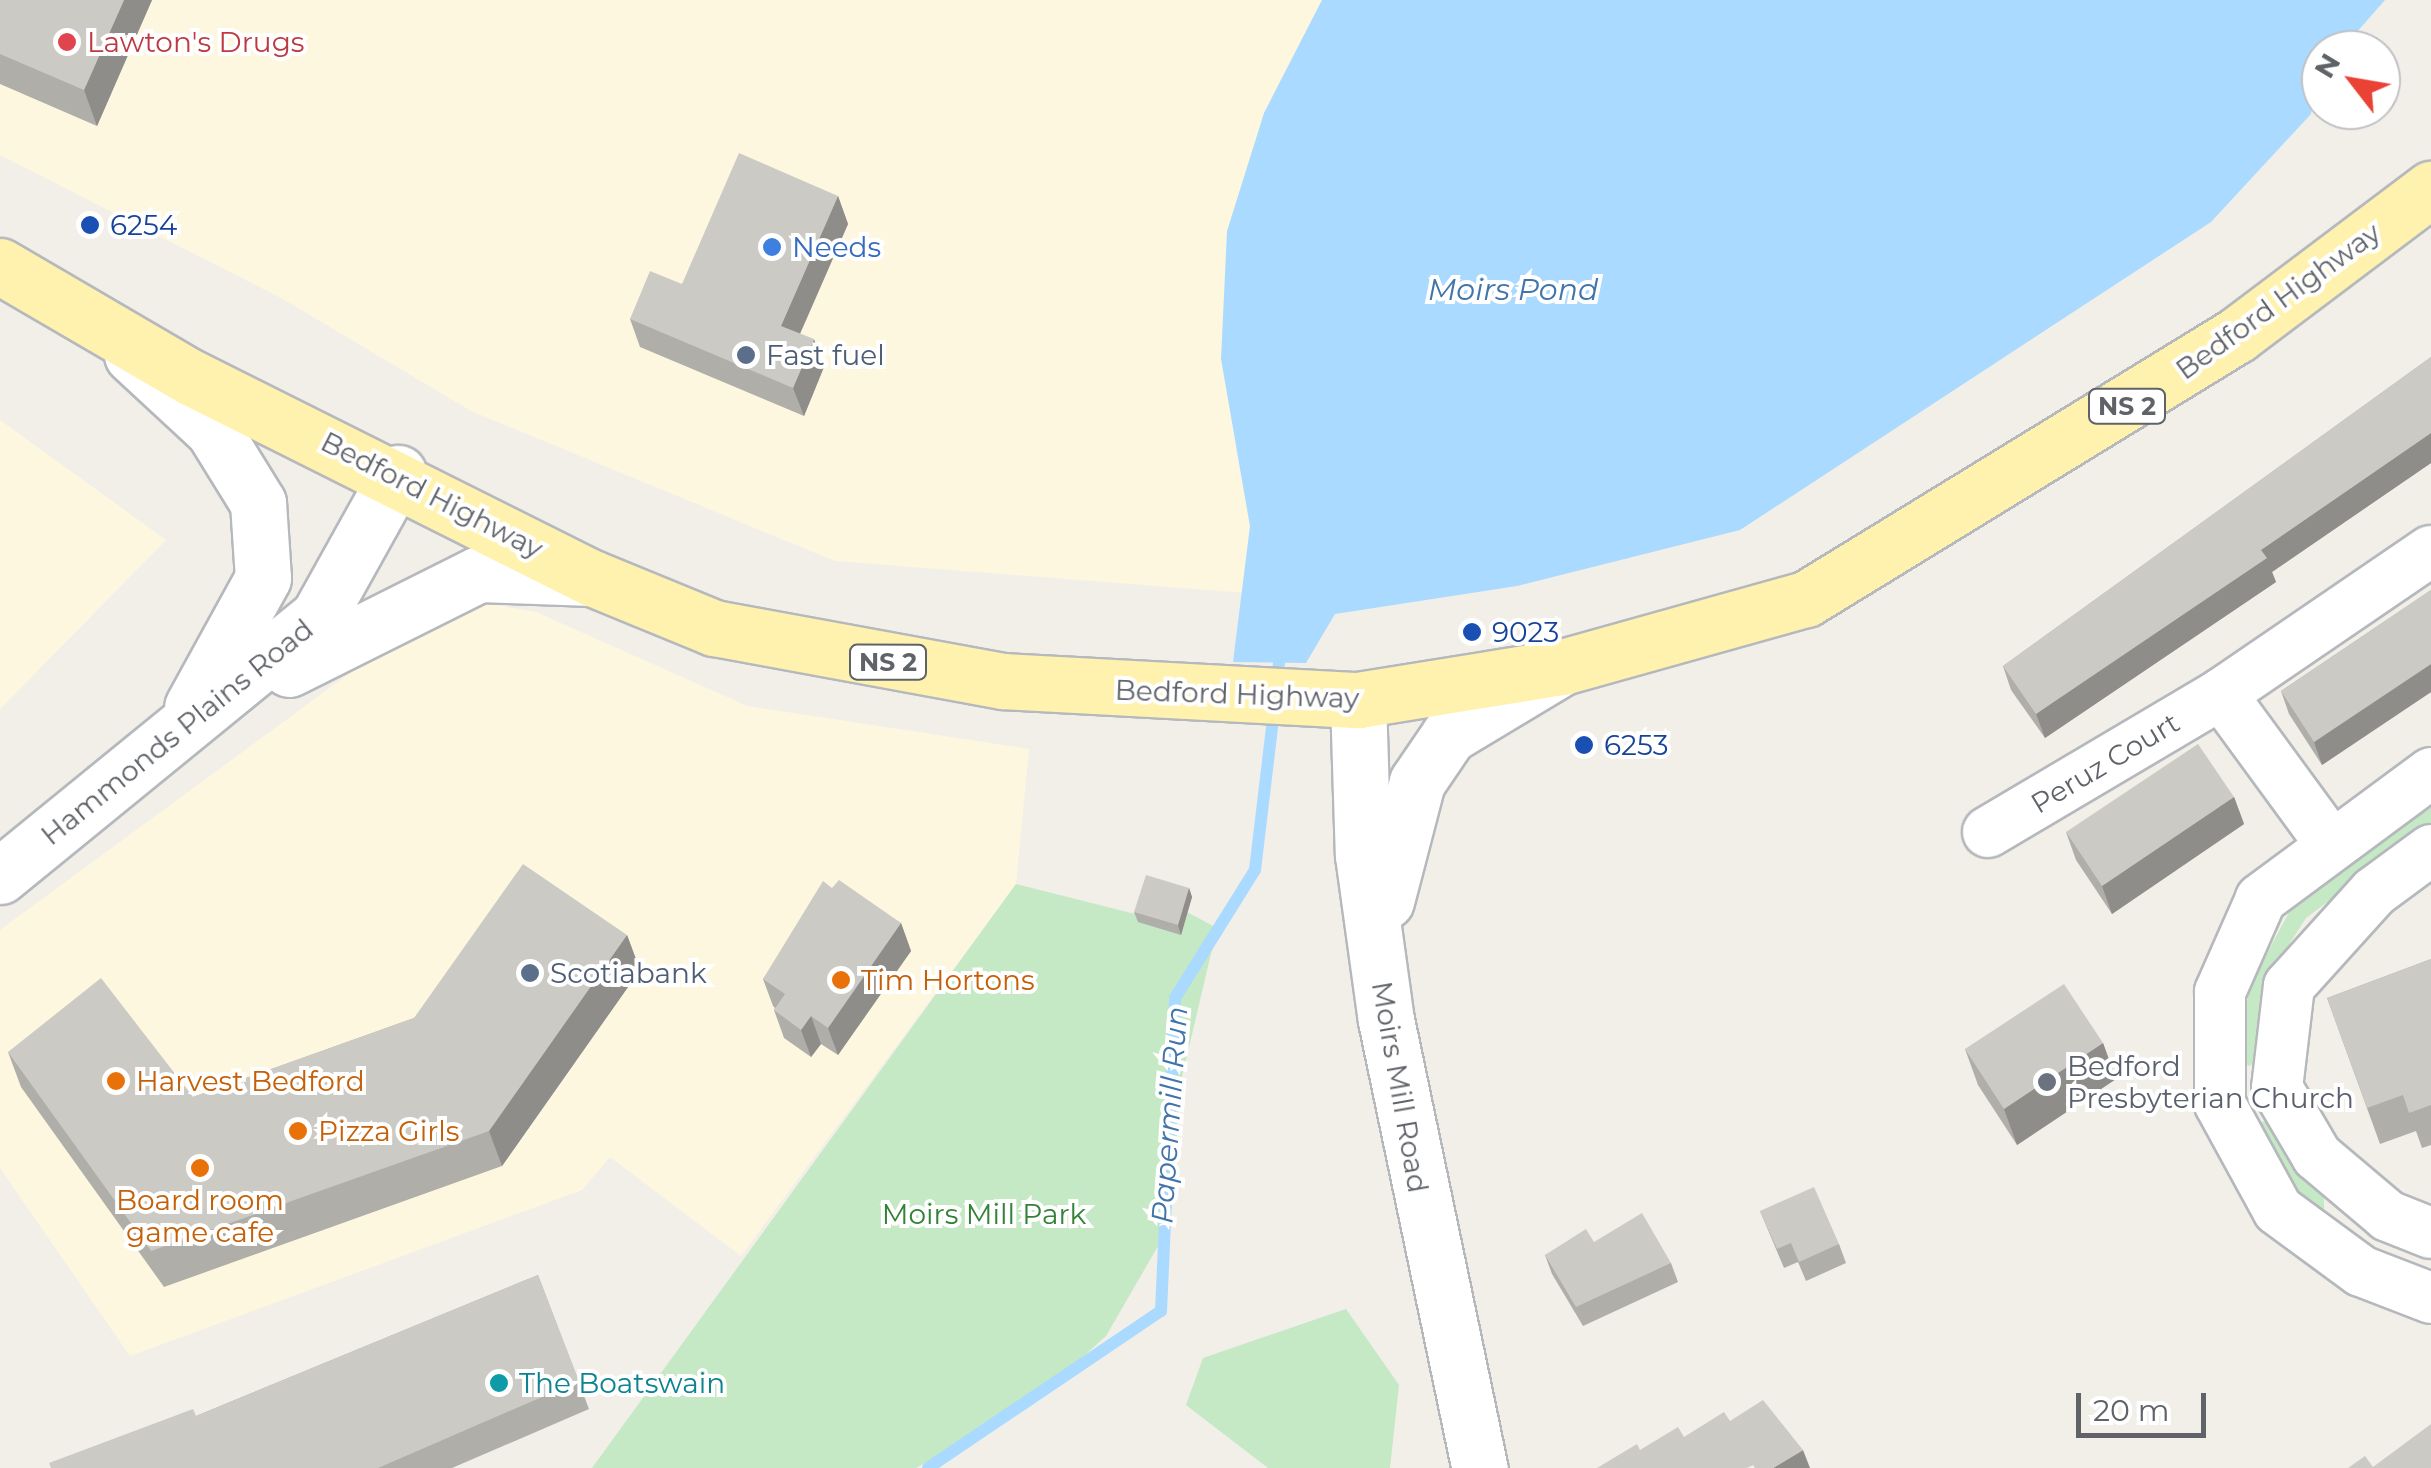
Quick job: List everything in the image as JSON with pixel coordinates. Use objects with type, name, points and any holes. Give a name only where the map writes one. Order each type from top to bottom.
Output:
[{"type":"main road","name":"Bedford Highway","points":[[0,266],[108,332],[398,473],[592,578],[714,628],[1002,681],[1194,697],[1334,699],[1562,668],[1806,598],[2237,336],[2431,189]]},
{"type":"main road","points":[[108,332],[213,430],[258,503],[263,578],[178,732]]},
{"type":"main road","name":"Hammonds Plains Road","points":[[0,876],[318,618],[398,473]]},
{"type":"main road","points":[[178,732],[434,590],[479,574],[592,578]]},
{"type":"main road","points":[[1377,958],[1396,844],[1417,782],[1449,735],[1562,668]]},
{"type":"main road","name":"Moirs Mill Road","points":[[1334,699],[1377,958],[1480,1468]]},
{"type":"street","name":"Peruz Court","points":[[1988,832],[2221,694],[2431,552]]},
{"type":"street","points":[[2221,694],[2330,843]]},
{"type":"street","points":[[2431,773],[2330,843],[2260,900],[2220,992],[2220,1104],[2278,1210],[2360,1271],[2431,1298]]},
{"type":"street","points":[[2431,850],[2374,892],[2289,986],[2276,1088],[2317,1156],[2388,1216],[2431,1233]]},
{"type":"shaded area","points":[[0,0],[1322,0],[1264,113],[1236,449],[1250,526],[1246,593],[835,561],[471,411],[283,299],[0,155]]},
{"type":"shaded area","points":[[0,420],[166,540],[0,709]]},
{"type":"shaded area","points":[[479,602],[536,612],[747,706],[1029,749],[1016,884],[741,1256],[610,1157],[582,1190],[130,1356],[0,1168],[0,930],[425,618]]},
{"type":"green space","points":[[2431,802],[2431,824],[2306,918],[2281,957],[2258,1060],[2249,1066],[2240,1059],[2249,987],[2293,905]]},
{"type":"green space","name":"Moirs Mill Park","points":[[1016,884],[1135,914],[1143,889],[1217,928],[1178,1094],[1176,1178],[1161,1241],[1106,1336],[1031,1404],[916,1468],[592,1468]]},
{"type":"green space","points":[[2273,1119],[2324,1194],[2324,1212],[2300,1200],[2257,1123]]},
{"type":"green space","points":[[1346,1309],[1399,1385],[1390,1468],[1268,1468],[1186,1405],[1203,1358]]},
{"type":"water","name":"Moirs Pond","points":[[1322,0],[2385,0],[2359,30],[2301,30],[2301,125],[2211,222],[1740,530],[1517,586],[1335,614],[1306,663],[1233,662],[1250,526],[1221,359],[1227,231],[1264,113]]},
{"type":"building","points":[[0,0],[124,0],[84,90],[0,54]]},
{"type":"building","points":[[739,153],[838,196],[781,326],[814,339],[793,388],[630,319],[650,271],[682,284]]},
{"type":"building","points":[[2431,357],[2431,433],[2261,550],[2267,558],[2036,714],[2003,666]]},
{"type":"building","points":[[2431,590],[2431,664],[2314,742],[2281,691]]},
{"type":"building","points":[[2198,744],[2234,797],[2102,886],[2066,832]]},
{"type":"building","points":[[523,864],[627,935],[489,1131],[151,1251],[8,1052],[101,978],[193,1097],[414,1018]]},
{"type":"building","points":[[1146,875],[1189,888],[1178,925],[1134,912]]},
{"type":"building","name":"Tim Hortons","points":[[839,880],[901,923],[828,1028],[811,1016],[801,1030],[774,1010],[785,994],[763,979],[823,881],[832,888]]},
{"type":"building","points":[[2431,959],[2431,1105],[2409,1113],[2403,1095],[2367,1108],[2327,998]]},
{"type":"building","points":[[2064,984],[2103,1043],[2004,1109],[1965,1049]]},
{"type":"building","points":[[1814,1187],[1839,1244],[1799,1262],[1791,1243],[1777,1249],[1760,1211]]},
{"type":"building","points":[[1642,1213],[1671,1263],[1576,1307],[1545,1255],[1586,1229],[1594,1242]]},
{"type":"building","points":[[538,1275],[579,1381],[378,1468],[51,1468],[49,1463],[193,1409],[196,1416]]},
{"type":"building","points":[[1763,1400],[1803,1450],[1773,1468],[1597,1468],[1637,1444],[1640,1450],[1678,1427],[1684,1437],[1724,1412],[1730,1421]]},
{"type":"building","points":[[2431,1424],[2431,1468],[2348,1468],[2365,1456],[2373,1467]]},
{"type":"waterway","name":"Papermill Run","points":[[1277,685],[1279,662]]},
{"type":"waterway","name":"Papermill Run","points":[[928,1468],[1161,1311],[1175,998],[1255,870],[1274,710]]},
{"type":"place","name":"Lawton's Drugs","points":[[67,42]]},
{"type":"place","name":"6254","points":[[90,225]]},
{"type":"place","name":"Needs","points":[[772,247]]},
{"type":"place","name":"Fast fuel","points":[[746,355]]},
{"type":"place","name":"9023","points":[[1472,632]]},
{"type":"place","name":"6253","points":[[1584,745]]},
{"type":"place","name":"Scotiabank","points":[[530,973]]},
{"type":"place","name":"Tim Hortons","points":[[841,980]]},
{"type":"place","name":"Harvest Bedford","points":[[116,1081]]},
{"type":"place","name":"Bedford Presbyterian Church","points":[[2047,1082]]},
{"type":"place","name":"Pizza Girls","points":[[298,1131]]},
{"type":"place","name":"Board room game cafe","points":[[200,1168]]},
{"type":"place","name":"The Boatswain","points":[[499,1383]]}]
